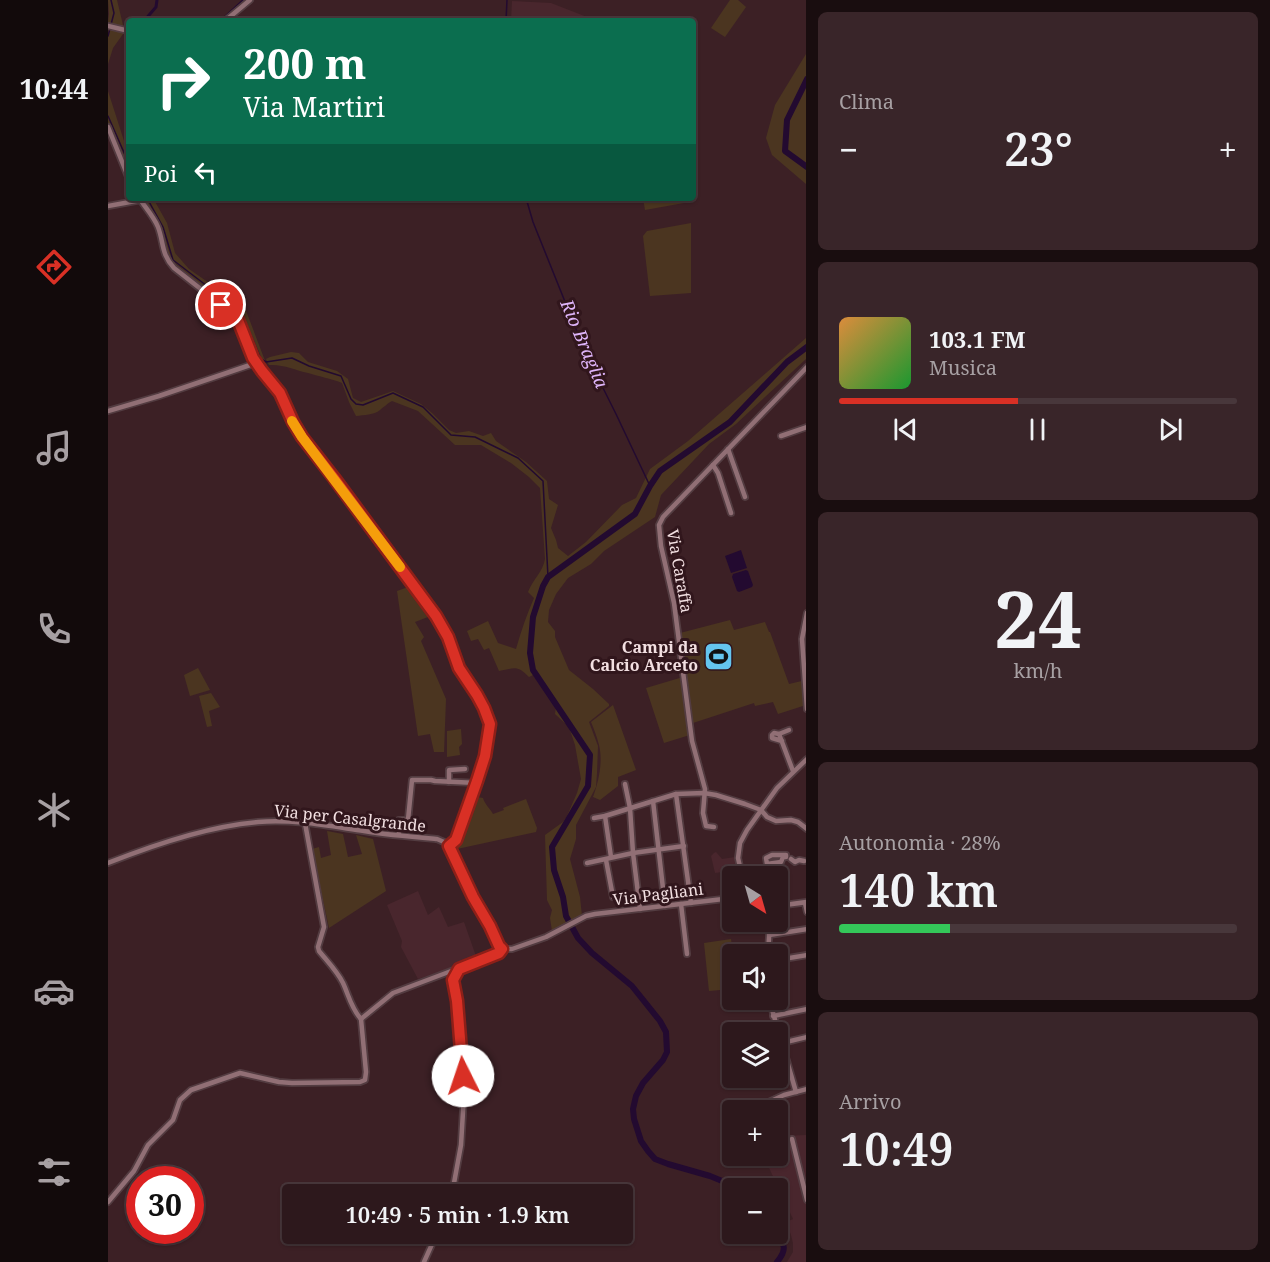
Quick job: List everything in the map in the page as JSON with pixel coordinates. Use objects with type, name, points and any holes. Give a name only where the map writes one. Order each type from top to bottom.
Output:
[{"type":"street","points":[[229,18],[250,0]]},
{"type":"street","points":[[110,27],[126,31]]},
{"type":"street","points":[[108,127],[126,172]]},
{"type":"street","points":[[108,206],[131,201]]},
{"type":"street","points":[[141,201],[158,226],[168,261],[238,320],[256,363],[280,393],[302,437],[436,616],[448,637],[459,668],[484,708],[490,724],[485,756],[456,840],[449,846],[473,897],[502,949]]},
{"type":"street","points":[[108,411],[256,363]]},
{"type":"street","name":"Via Caraffa","points":[[714,827],[706,826],[703,813],[704,786],[692,741],[674,603],[659,530],[660,521],[806,368]]},
{"type":"street","points":[[782,436],[806,427]]},
{"type":"street","points":[[728,450],[745,497]]},
{"type":"street","points":[[713,465],[718,473],[731,513]]},
{"type":"street","points":[[805,680],[802,639],[806,618]]},
{"type":"street","points":[[789,730],[778,734],[793,771]]},
{"type":"street","points":[[740,866],[738,858],[740,843],[747,830],[777,788],[806,760]]},
{"type":"street","points":[[449,782],[449,770],[465,769]]},
{"type":"street","points":[[399,833],[399,820],[408,820],[412,780],[477,783]]},
{"type":"street","points":[[625,784],[630,808],[640,909]]},
{"type":"street","points":[[594,818],[676,794],[704,793],[724,796],[761,810],[767,817],[776,821],[794,821],[806,829]]},
{"type":"street","points":[[676,794],[691,903]]},
{"type":"street","points":[[653,801],[665,906]]},
{"type":"street","points":[[605,816],[611,857]]},
{"type":"street","name":"Via per Casalgrande","points":[[108,864],[166,843],[258,822],[305,823],[437,839],[449,846]]},
{"type":"street","points":[[108,1202],[134,1171],[148,1145],[173,1120],[180,1100],[191,1090],[240,1073],[292,1083],[365,1080],[361,1019],[355,1012],[343,982],[318,947],[324,927],[305,823]]},
{"type":"street","points":[[587,863],[633,853],[684,846]]},
{"type":"street","points":[[606,860],[613,897]]},
{"type":"street","points":[[793,861],[804,861]]},
{"type":"street","name":"Via Pagliani","points":[[361,1019],[393,993],[499,953],[502,949],[512,949],[552,934],[586,916],[722,899]]},
{"type":"street","points":[[788,904],[806,902]]},
{"type":"street","points":[[681,904],[687,954]]},
{"type":"street","points":[[769,935],[806,929]]},
{"type":"street","points":[[769,932],[769,944]]},
{"type":"street","points":[[788,958],[806,954]]},
{"type":"street","points":[[454,1184],[461,1145],[464,1095],[457,1001],[453,980],[459,969]]},
{"type":"street","points":[[773,1016],[806,1009]]},
{"type":"street","points":[[772,1010],[775,1022]]},
{"type":"street","points":[[788,1042],[806,1037]]},
{"type":"street","points":[[788,1064],[796,1092]]},
{"type":"street","points":[[773,1100],[806,1089]]},
{"type":"street","points":[[792,1139],[806,1196]]},
{"type":"street","points":[[424,1262],[432,1244]]},
{"type":"shaded area","points":[[108,0],[117,0],[123,34],[113,48],[108,64],[109,14]]},
{"type":"shaded area","points":[[730,0],[738,0],[746,7],[725,37],[711,28]]},
{"type":"shaded area","points":[[512,1],[551,3],[587,17],[586,18],[511,18]]},
{"type":"shaded area","points":[[806,54],[806,184],[772,155],[766,138],[775,105]]},
{"type":"shaded area","points":[[108,91],[126,146],[126,165],[116,141],[108,126]]},
{"type":"shaded area","points":[[145,201],[155,201],[167,223],[175,253],[189,269],[245,308],[267,366],[260,366],[239,317],[169,258],[160,226]]},
{"type":"shaded area","points":[[644,201],[684,201],[684,203],[645,210]]},
{"type":"shaded area","points":[[691,223],[691,293],[650,296],[643,236],[647,231]]},
{"type":"shaded area","points":[[806,338],[806,359],[736,424],[709,444],[661,495],[655,517],[568,578],[556,594],[549,610],[548,622],[555,631],[555,637],[569,670],[609,704],[589,722],[598,746],[596,787],[576,825],[576,839],[570,859],[580,897],[582,916],[552,931],[550,918],[552,910],[547,900],[545,835],[563,822],[577,793],[581,779],[575,745],[569,727],[555,714],[556,707],[533,675],[529,677],[516,668],[499,671],[489,648],[484,650],[478,639],[471,641],[467,631],[488,621],[498,643],[516,649],[534,598],[528,592],[545,559],[540,488],[511,463],[481,445],[455,445],[418,411],[392,401],[375,413],[356,416],[342,383],[284,366],[269,365],[266,359],[291,352],[299,353],[308,362],[337,371],[348,379],[353,398],[361,402],[393,391],[421,404],[449,430],[456,433],[469,431],[483,436],[491,433],[496,441],[526,462],[547,481],[549,499],[558,505],[551,528],[558,548],[568,556],[586,542],[622,505],[636,498],[650,469],[688,441]]},
{"type":"shaded area","points":[[741,550],[747,568],[731,573],[725,556]]},
{"type":"shaded area","points":[[746,570],[753,585],[739,592],[732,577],[733,574]]},
{"type":"shaded area","points":[[411,586],[433,615],[415,622],[424,637],[421,641],[446,699],[444,752],[434,752],[430,734],[418,736],[397,591]]},
{"type":"shaded area","points":[[730,620],[734,630],[765,622],[789,684],[806,680],[806,705],[778,714],[773,702],[755,706],[754,703],[693,723],[693,734],[664,743],[646,688],[683,677],[680,633]]},
{"type":"shaded area","points":[[198,668],[210,690],[190,696],[184,675]]},
{"type":"shaded area","points":[[211,693],[220,707],[209,711],[212,726],[207,727],[199,696]]},
{"type":"shaded area","points":[[613,705],[636,770],[618,777],[618,786],[600,800],[593,797],[599,778],[601,758],[591,722]]},
{"type":"shaded area","points":[[461,729],[460,755],[447,757],[447,731]]},
{"type":"shaded area","points":[[477,797],[483,798],[493,814],[526,799],[537,828],[536,832],[457,849],[454,845]]},
{"type":"shaded area","points":[[327,831],[343,834],[348,857],[362,854],[356,835],[373,839],[386,891],[329,928],[312,849],[319,847],[321,858],[331,855]]},
{"type":"shaded area","points":[[716,852],[722,859],[735,857],[737,866],[722,866],[722,872],[715,873],[711,856]]},
{"type":"shaded area","points":[[418,891],[428,915],[439,907],[448,927],[464,922],[477,959],[418,979],[401,947],[402,941],[387,905]]},
{"type":"shaded area","points":[[731,939],[732,944],[722,944],[722,990],[709,991],[704,943]]},
{"type":"shaded area","points":[[806,1135],[806,1262],[787,1262],[793,1252],[788,1227],[788,1221],[793,1219],[788,1208],[788,1178],[774,1178],[768,1166],[788,1166],[788,1136]]},
{"type":"waterway","points":[[108,36],[114,13],[111,0]]},
{"type":"waterway","points":[[147,18],[156,7],[157,0]]},
{"type":"waterway","points":[[224,18],[244,0]]},
{"type":"waterway","name":"Rio Braglia","points":[[506,18],[507,0]]},
{"type":"waterway","points":[[806,81],[787,120],[785,151],[806,166]]},
{"type":"waterway","points":[[108,116],[126,157]]},
{"type":"waterway","points":[[149,201],[163,227],[173,260],[241,312],[261,359],[266,362],[292,358],[341,376],[351,399],[356,404],[363,405],[393,393],[423,407],[451,435],[475,437],[518,458],[543,481],[548,577]]},
{"type":"waterway","name":"Rio Braglia","points":[[527,201],[533,222],[586,354],[650,486]]},
{"type":"waterway","points":[[722,1181],[655,1159],[641,1141],[633,1109],[636,1096],[643,1083],[667,1052],[666,1032],[632,986],[592,953],[578,938],[566,916],[563,897],[554,870],[552,847],[588,786],[590,755],[533,670],[530,653],[533,617],[548,577],[635,514],[660,471],[730,422],[787,362],[806,348]]},
{"type":"waterway","points":[[777,1262],[782,1254],[783,1244]]},
{"type":"slow traffic","points":[[292,421],[400,567]]},
{"type":"place","name":"Campi da Calcio Arceto","points":[[719,656]]},
{"type":"route","points":[[221,305],[238,320],[253,358],[280,393],[302,437],[436,616],[448,637],[459,668],[477,695],[490,724],[485,756],[477,781],[456,840],[449,846],[473,897],[502,949],[499,953],[459,969],[453,980],[457,1001],[463,1076]]}]
